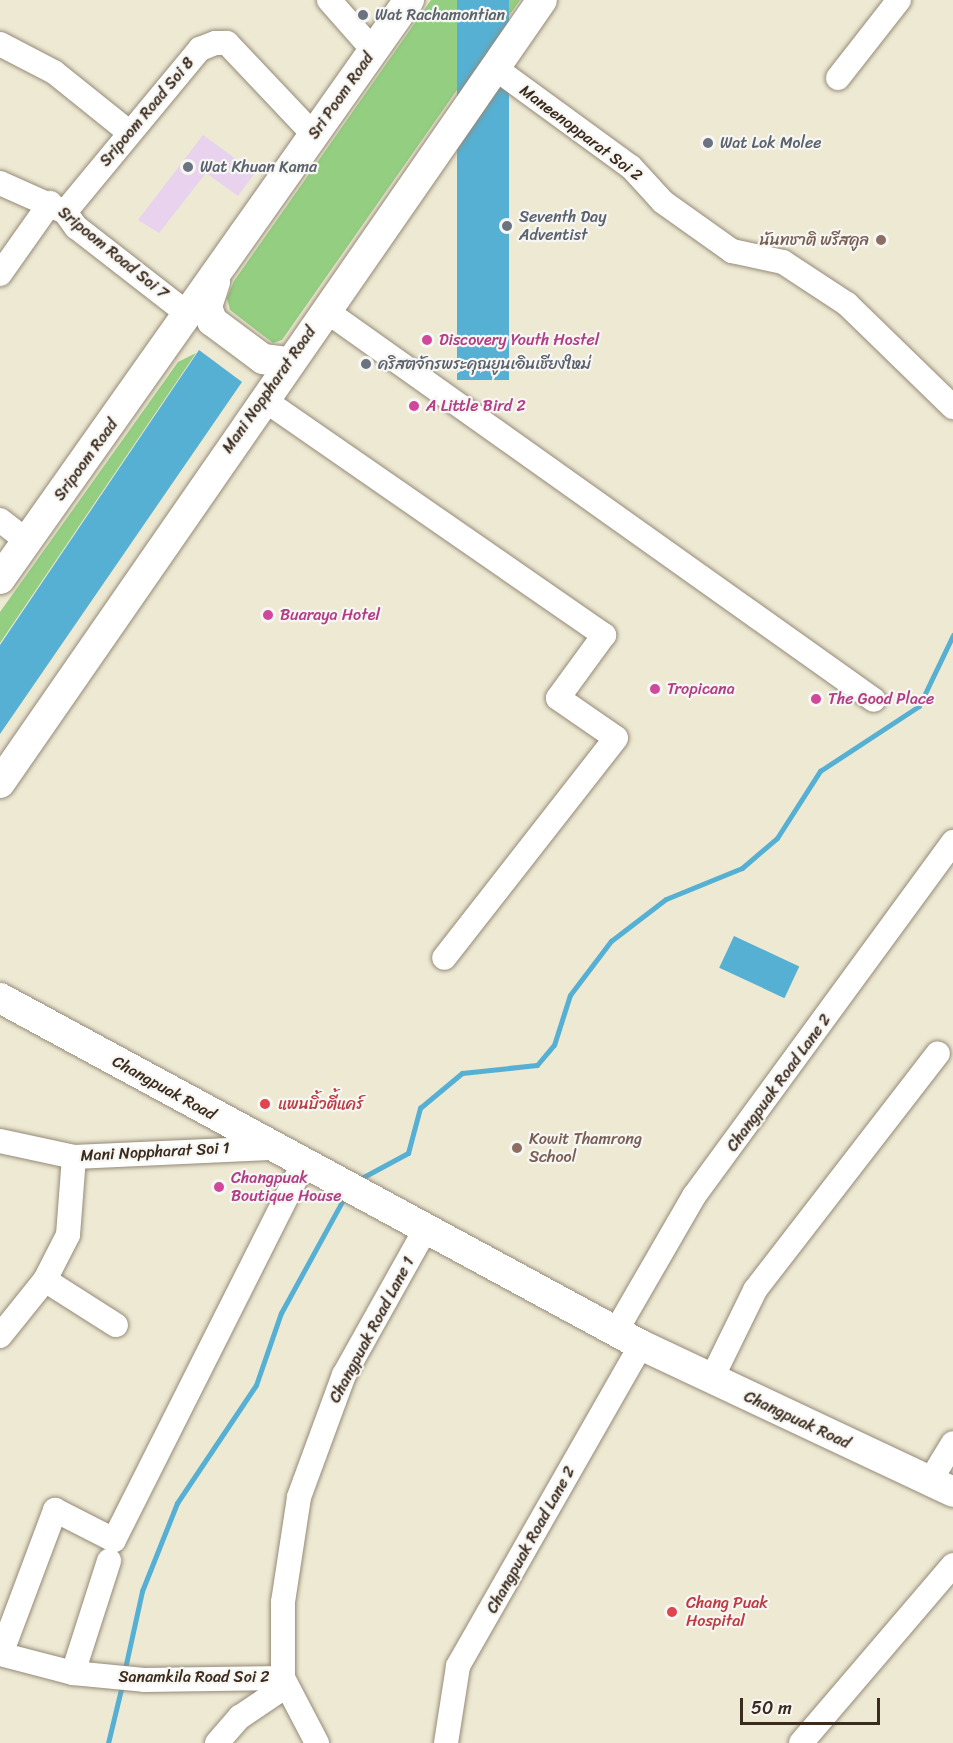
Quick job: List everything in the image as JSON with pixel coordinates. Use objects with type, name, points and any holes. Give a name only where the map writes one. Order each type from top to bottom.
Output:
[{"type":"main road","name":"Sri Poom Road","points":[[171,341],[201,324],[219,272],[409,0]]},
{"type":"main road","name":"Mani Noppharat Road","points":[[0,783],[266,381],[325,310],[543,0]]},
{"type":"main road","points":[[201,324],[266,381]]},
{"type":"main road","name":"Sripoom Road","points":[[0,579],[171,341]]},
{"type":"main road","name":"Changpuak Road","points":[[0,998],[628,1338],[711,1380],[942,1487]]},
{"type":"street","points":[[329,0],[374,51]]},
{"type":"street","points":[[838,78],[899,0]]},
{"type":"street","name":"Sripoom Road Soi 8","points":[[0,274],[129,132],[200,49],[215,43],[227,44],[314,135]]},
{"type":"street","points":[[0,44],[54,72],[129,132]]},
{"type":"street","name":"Maneenopparat Soi 2","points":[[495,68],[631,167],[663,202],[732,251],[783,262],[847,304],[953,407]]},
{"type":"street","name":"Sripoom Road Soi 7","points":[[0,183],[58,208],[76,227],[201,324]]},
{"type":"street","points":[[325,310],[874,700]]},
{"type":"street","points":[[266,381],[459,537],[604,635],[558,698],[616,738],[444,958]]},
{"type":"street","points":[[0,520],[28,542]]},
{"type":"street","name":"Changpuak Road Lane 2","points":[[446,1743],[458,1666],[628,1338],[694,1197],[953,842]]},
{"type":"street","points":[[711,1380],[755,1290],[938,1053]]},
{"type":"street","name":"Mani Noppharat Soi 1","points":[[0,1142],[74,1157],[275,1148]]},
{"type":"street","points":[[0,1336],[45,1280],[68,1234],[74,1157]]},
{"type":"street","points":[[0,1654],[55,1510],[114,1540],[303,1164]]},
{"type":"street","name":"Changpuak Road Lane 1","points":[[284,1682],[289,1547],[312,1451],[344,1375],[425,1230]]},
{"type":"street","points":[[45,1280],[116,1325]]},
{"type":"street","points":[[942,1487],[953,1443]]},
{"type":"street","points":[[73,1673],[109,1561]]},
{"type":"street","points":[[801,1743],[953,1565]]},
{"type":"street","name":"Sanamkila Road Soi 2","points":[[0,1654],[73,1673],[144,1680],[284,1682]]},
{"type":"street","points":[[217,1743],[240,1717],[284,1682],[317,1743]]},
{"type":"shaded area","points":[[203,135],[255,173],[238,196],[206,173],[159,233],[138,220]]},
{"type":"green space","points":[[431,0],[520,0],[282,340],[273,343],[230,310],[227,298],[234,281]]},
{"type":"green space","points":[[196,353],[0,643],[0,612],[178,362]]},
{"type":"water","points":[[457,0],[509,0],[509,380],[457,380]]},
{"type":"water","points":[[199,350],[242,382],[0,734],[0,645]]},
{"type":"water","points":[[734,936],[799,966],[784,998],[719,968]]},
{"type":"waterway","points":[[356,1181],[408,1153],[420,1108],[462,1073],[537,1065],[554,1045],[570,995],[611,941],[666,899],[742,868],[777,838],[820,771],[919,706],[953,635]]},
{"type":"waterway","points":[[124,1673],[142,1591],[177,1503],[256,1385],[281,1313],[345,1196]]},
{"type":"waterway","points":[[108,1743],[122,1685]]},
{"type":"place","name":"Wat Rachamontian","points":[[363,15]]},
{"type":"place","name":"Wat Lok Molee","points":[[708,143]]},
{"type":"place","name":"Wat Khuan Kama","points":[[188,167]]},
{"type":"place","name":"Seventh Day Adventist","points":[[507,226]]},
{"type":"place","name":"นันทชาติ พรีสคูล","points":[[881,240]]},
{"type":"place","name":"Discovery Youth Hostel","points":[[427,340]]},
{"type":"place","name":"คริสตจักรพระคุณยูนเอินเชียงใหม่","points":[[366,364]]},
{"type":"place","name":"A Little Bird 2","points":[[414,406]]},
{"type":"place","name":"Buaraya Hotel","points":[[268,615]]},
{"type":"place","name":"Tropicana","points":[[655,689]]},
{"type":"place","name":"The Good Place","points":[[816,699]]},
{"type":"place","name":"แพนบิ้วตี้แคร์","points":[[265,1104]]},
{"type":"place","name":"Kowit Thamrong School","points":[[517,1148]]},
{"type":"place","name":"Changpuak Boutique House","points":[[219,1187]]},
{"type":"place","name":"Chang Puak Hospital","points":[[672,1612]]}]
